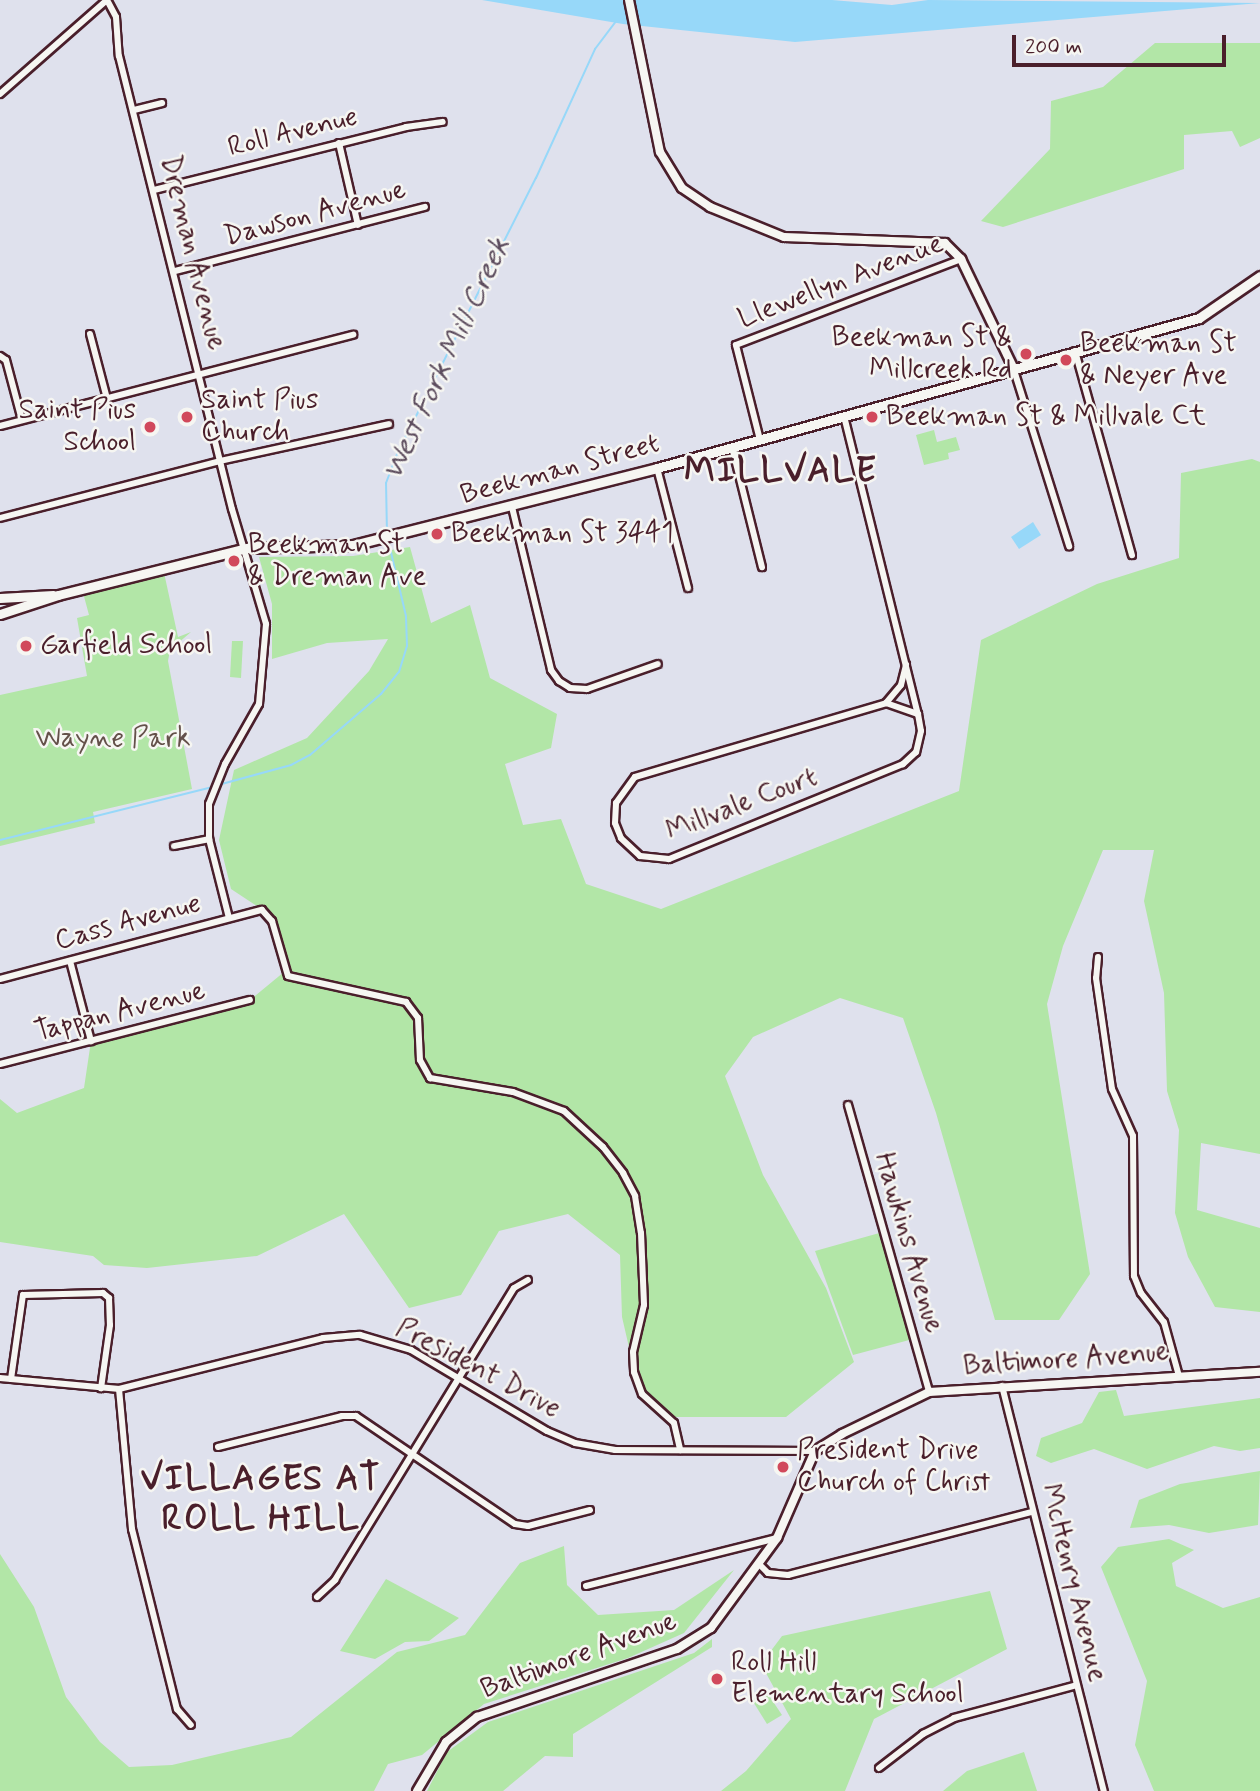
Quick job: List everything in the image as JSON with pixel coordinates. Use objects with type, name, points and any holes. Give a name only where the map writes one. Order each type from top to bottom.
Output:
[{"type":"main road","name":"Beekman Street","points":[[0,614],[58,595],[247,548],[340,547],[512,507],[1199,318],[1258,280]]},
{"type":"main road","name":"Beekman Street","points":[[0,598],[58,595]]},
{"type":"street","points":[[0,94],[107,0]]},
{"type":"street","name":"Dreman Avenue","points":[[107,0],[116,17],[119,56],[201,374],[220,461],[247,548],[266,624],[261,694],[255,713],[212,791],[208,818],[209,839],[229,918]]},
{"type":"street","points":[[629,0],[660,152],[675,180],[692,197],[784,237],[930,240],[952,248],[961,259],[1013,368],[1069,546]]},
{"type":"street","points":[[134,110],[162,103]]},
{"type":"street","name":"Roll Avenue","points":[[154,190],[339,143],[443,122]]},
{"type":"street","points":[[339,143],[358,225]]},
{"type":"street","name":"Dawson Avenue","points":[[175,271],[425,207]]},
{"type":"street","name":"Llewellyn Avenue","points":[[760,440],[736,345],[961,259]]},
{"type":"street","points":[[89,334],[107,399]]},
{"type":"street","points":[[0,426],[353,335]]},
{"type":"street","points":[[1075,351],[1132,555]]},
{"type":"street","points":[[0,356],[6,360],[22,420]]},
{"type":"street","name":"Millvale Court","points":[[845,416],[918,714],[921,731],[916,752],[904,764],[669,859],[640,856],[621,838],[615,823],[616,803],[635,777],[886,703]]},
{"type":"street","points":[[0,518],[220,461],[389,424]]},
{"type":"street","points":[[732,447],[762,567]]},
{"type":"street","points":[[657,468],[688,588]]},
{"type":"street","points":[[512,507],[551,670],[559,681],[570,688],[587,689],[658,664]]},
{"type":"street","points":[[906,665],[901,685],[886,703],[918,714]]},
{"type":"street","points":[[174,846],[209,839]]},
{"type":"street","name":"Cass Avenue","points":[[0,979],[229,918],[266,912],[288,976],[394,997],[411,1006],[420,1024],[422,1067],[430,1078],[513,1092],[548,1104],[575,1119],[613,1160],[635,1196],[641,1233],[644,1305],[633,1352],[634,1372],[642,1394],[674,1423],[680,1450]]},
{"type":"street","points":[[1098,957],[1096,978],[1112,1089],[1133,1136],[1134,1276],[1141,1293],[1164,1322],[1179,1376]]},
{"type":"street","points":[[70,961],[91,1041]]},
{"type":"street","name":"Tappan Avenue","points":[[0,1064],[250,1000]]},
{"type":"street","name":"Hawkins Avenue","points":[[848,1104],[929,1392]]},
{"type":"street","points":[[317,1597],[335,1580],[514,1288],[528,1280]]},
{"type":"street","points":[[11,1379],[23,1295],[103,1293],[109,1298],[110,1325],[101,1388]]},
{"type":"street","name":"President Drive","points":[[0,1378],[119,1389],[323,1338],[360,1335],[399,1344],[460,1377],[547,1431],[575,1443],[615,1450],[815,1451]]},
{"type":"street","name":"Baltimore Avenue","points":[[417,1791],[438,1752],[466,1724],[489,1711],[686,1644],[720,1619],[777,1538],[815,1451],[929,1392],[1002,1385],[1260,1372]]},
{"type":"street","name":"McHenry Avenue","points":[[1002,1385],[1104,1791]]},
{"type":"street","points":[[119,1389],[132,1529],[177,1709],[191,1725]]},
{"type":"street","points":[[218,1447],[349,1415],[363,1419],[414,1452],[515,1524],[528,1526],[590,1510]]},
{"type":"street","points":[[760,1565],[768,1573],[788,1575],[1032,1512]]},
{"type":"street","points":[[586,1586],[777,1538]]},
{"type":"street","points":[[879,1768],[923,1734],[954,1718],[1077,1685]]},
{"type":"green space","points":[[1155,43],[1260,43],[1260,138],[1240,147],[1232,131],[1184,135],[1184,169],[1003,227],[981,221],[1050,149],[1051,101],[1103,87]]},
{"type":"green space","points":[[934,430],[937,442],[956,437],[960,450],[948,453],[949,459],[924,465],[916,435]]},
{"type":"green space","points":[[1252,459],[1260,462],[1260,1154],[1201,1143],[1197,1210],[1260,1228],[1260,1312],[1215,1307],[1188,1257],[1175,1213],[1179,1130],[1167,1091],[1164,993],[1144,901],[1154,850],[1103,850],[1063,946],[1047,1004],[1090,1274],[1059,1320],[995,1320],[936,1113],[903,1018],[840,998],[753,1037],[725,1076],[763,1175],[826,1288],[854,1362],[786,1417],[670,1417],[653,1405],[637,1382],[622,1317],[620,1255],[568,1214],[499,1231],[461,1295],[409,1308],[344,1214],[257,1256],[147,1268],[104,1265],[93,1256],[0,1242],[0,1099],[17,1113],[84,1088],[91,1041],[250,1000],[284,972],[266,912],[231,889],[219,840],[234,770],[307,738],[369,671],[388,639],[327,643],[272,659],[272,604],[259,557],[353,556],[410,547],[431,623],[470,605],[490,678],[557,714],[551,748],[505,764],[523,825],[561,819],[586,884],[661,909],[959,791],[981,640],[1097,584],[1179,558],[1181,473]]},
{"type":"green space","name":"Wayne Park","points":[[163,568],[178,637],[191,632],[170,650],[168,661],[192,789],[93,812],[95,823],[0,846],[0,695],[87,676],[77,618],[89,615],[82,589]]},
{"type":"green space","points":[[232,641],[243,641],[241,678],[230,677]]},
{"type":"green space","points":[[883,1232],[913,1339],[853,1355],[815,1251]]},
{"type":"green space","points":[[1116,1390],[1124,1416],[1260,1398],[1260,1448],[1240,1451],[1214,1446],[1147,1469],[1094,1449],[1051,1463],[1036,1456],[1041,1438],[1082,1423],[1099,1392]]},
{"type":"green space","points":[[1260,1471],[1258,1525],[1209,1533],[1169,1525],[1130,1528],[1139,1500],[1180,1484]]},
{"type":"green space","points":[[1169,1539],[1194,1550],[1172,1563],[1176,1586],[1223,1608],[1260,1597],[1260,1791],[1154,1791],[1135,1745],[1147,1681],[1101,1567],[1118,1547]]},
{"type":"green space","points":[[564,1546],[567,1585],[598,1615],[674,1610],[734,1570],[684,1633],[628,1658],[484,1704],[422,1755],[388,1764],[374,1791],[0,1791],[0,1554],[34,1607],[66,1697],[100,1742],[129,1767],[172,1765],[291,1737],[397,1652],[465,1635],[520,1563]]},
{"type":"green space","points":[[386,1579],[459,1618],[429,1641],[405,1642],[375,1659],[340,1651]]},
{"type":"green space","points":[[990,1591],[1007,1649],[874,1719],[845,1791],[721,1791],[746,1771],[791,1719],[761,1664],[782,1636]]},
{"type":"green space","points":[[712,1639],[712,1647],[573,1734],[573,1757],[545,1756],[503,1791],[427,1791],[447,1752],[488,1722],[694,1653]]},
{"type":"green space","points":[[766,1691],[782,1715],[767,1724],[752,1700]]},
{"type":"green space","points":[[1024,1752],[1037,1791],[943,1791],[967,1771]]},
{"type":"water","points":[[482,0],[832,0],[892,5],[928,0],[1260,3],[795,42],[623,24]]},
{"type":"water","points":[[1033,522],[1041,535],[1019,549],[1011,537]]},
{"type":"waterway","name":"West Fork Mill Creek","points":[[387,534],[386,483],[398,452],[536,178],[595,49],[616,21]]},
{"type":"waterway","name":"West Fork Mill Creek","points":[[218,785],[291,765],[310,755],[381,694],[399,672],[407,646],[406,616],[388,540]]},
{"type":"waterway","name":"West Fork Mill Creek","points":[[0,840],[213,787]]},
{"type":"place","name":"Beekman St & Millcreek Rd","points":[[1026,354]]},
{"type":"place","name":"Beekman St & Neyer Ave","points":[[1066,360]]},
{"type":"place","name":"Saint Pius Church","points":[[187,417]]},
{"type":"place","name":"Beekman St & Millvale Ct","points":[[872,417]]},
{"type":"place","name":"Saint Pius School","points":[[150,427]]},
{"type":"place","name":"Beekman St 3441","points":[[437,534]]},
{"type":"place","name":"Beekman St & Dreman Ave","points":[[234,561]]},
{"type":"place","name":"Garfield School","points":[[26,646]]},
{"type":"place","name":"President Drive Church of Christ","points":[[783,1467]]},
{"type":"place","name":"Roll Hill Elementary School","points":[[717,1679]]},
{"type":"district","name":"MILLVALE","points":[[781,471]]},
{"type":"district","name":"VILLAGES AT ROLL HILL","points":[[261,1499]]}]
